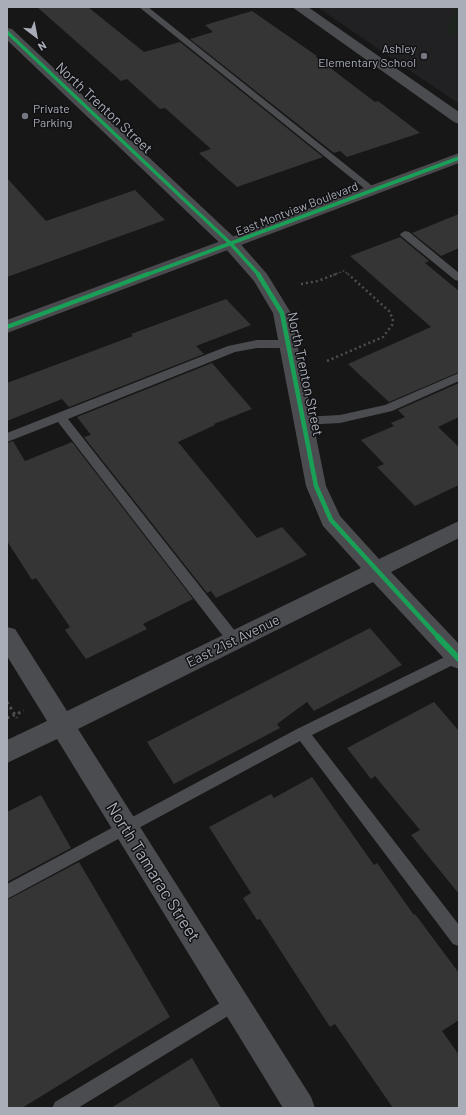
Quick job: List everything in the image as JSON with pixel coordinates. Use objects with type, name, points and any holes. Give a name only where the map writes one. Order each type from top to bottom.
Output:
[{"type":"main road","name":"East Montview Boulevard","points":[[7,327],[459,158]]},
{"type":"street","points":[[299,7],[459,119]]},
{"type":"street","name":"North Trenton Street","points":[[7,32],[231,244],[261,278],[282,313],[316,486],[331,520],[375,570],[458,657]]},
{"type":"street","name":"East 21st Avenue","points":[[7,752],[459,529]]},
{"type":"street","name":"North Tamarac Street","points":[[7,636],[300,1108]]},
{"type":"lane","points":[[143,7],[373,191]]},
{"type":"lane","points":[[406,234],[459,278]]},
{"type":"lane","points":[[7,438],[232,349],[257,344],[288,344]]},
{"type":"lane","points":[[303,421],[340,419],[388,408],[459,378]]},
{"type":"lane","points":[[60,417],[234,640]]},
{"type":"lane","points":[[7,892],[302,733],[458,657]]},
{"type":"lane","points":[[302,733],[459,938]]},
{"type":"lane","points":[[61,1108],[234,1002]]},
{"type":"path","points":[[301,284],[318,281],[344,271],[389,311],[393,319],[392,325],[383,337],[327,361]]},
{"type":"shaded area","name":"Ashley Elementary School","points":[[317,7],[459,7],[459,104]]},
{"type":"shaded area","points":[[459,7],[459,35],[446,33],[455,11]]},
{"type":"building","points":[[37,7],[88,7],[144,52],[180,42],[323,157],[237,187],[199,153],[211,149],[165,108],[160,109],[127,79],[121,81]]},
{"type":"building","points":[[252,11],[317,56],[316,57],[375,102],[378,101],[420,133],[347,157],[340,151],[334,153],[190,39],[213,32],[205,25]]},
{"type":"building","points":[[7,178],[46,221],[135,190],[165,220],[7,277]]},
{"type":"building","points":[[459,214],[459,248],[441,256],[412,233]]},
{"type":"building","points":[[400,237],[429,261],[425,263],[459,291],[459,372],[389,402],[348,364],[431,327],[350,256]]},
{"type":"building","points":[[226,299],[251,325],[196,346],[204,354],[69,407],[62,399],[7,421],[7,383],[133,336],[131,334]]},
{"type":"building","points":[[212,363],[252,409],[214,424],[215,425],[178,442],[257,538],[282,527],[307,555],[216,598],[211,591],[207,593],[84,437],[91,435],[77,417]]},
{"type":"building","points":[[459,383],[459,417],[438,427],[459,447],[459,485],[415,506],[377,467],[384,464],[361,440],[394,426],[391,423],[405,417],[398,410]]},
{"type":"building","points":[[13,441],[25,461],[72,442],[193,599],[143,624],[147,629],[86,659],[65,630],[70,627],[36,578],[32,580],[7,541],[7,443]]},
{"type":"building","points":[[370,628],[402,665],[314,711],[307,702],[277,724],[280,728],[174,784],[147,742]]},
{"type":"building","points":[[434,702],[459,731],[459,894],[411,835],[420,830],[375,776],[371,779],[347,748]]},
{"type":"building","points":[[312,777],[374,865],[377,863],[414,915],[415,914],[459,973],[459,1020],[442,1031],[459,1055],[459,1108],[393,1108],[335,1024],[330,1027],[260,919],[257,920],[243,898],[251,893],[209,827],[271,794],[274,798]]},
{"type":"building","points":[[41,795],[71,848],[7,882],[7,812]]},
{"type":"building","points":[[79,862],[170,1017],[22,1108],[7,1108],[7,900]]},
{"type":"building","points":[[192,1058],[221,1108],[111,1108]]},
{"type":"cycle path","points":[[7,32],[231,244],[261,278],[282,313],[316,486],[331,520],[398,595],[459,659]]},
{"type":"cycle path","points":[[7,327],[459,158]]},
{"type":"place","name":"Ashley Elementary School","points":[[424,56]]},
{"type":"place","name":"Private Parking","points":[[25,116]]}]
